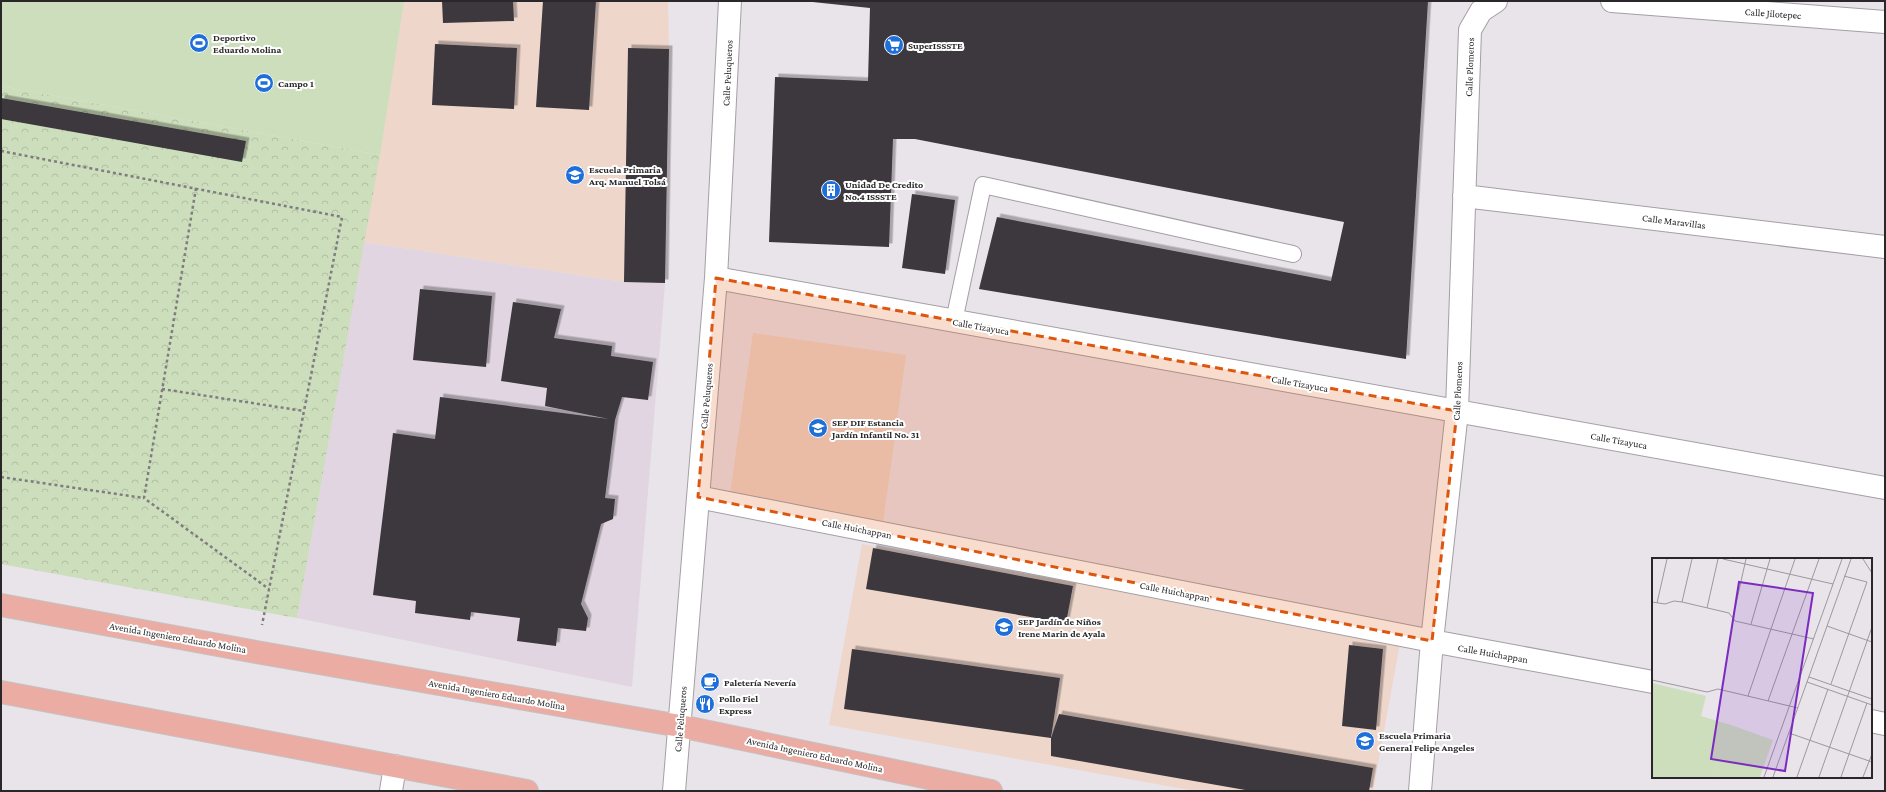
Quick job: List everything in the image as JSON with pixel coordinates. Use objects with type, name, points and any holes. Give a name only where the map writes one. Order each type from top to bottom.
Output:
[{"type":"main road","name":"Avenida Ingeniero Eduardo Molina","points":[[1,605],[256,652],[680,726],[991,791]]},
{"type":"main road","points":[[1,692],[527,791]]},
{"type":"street","name":"Calle Peluqueros","points":[[674,791],[716,278],[730,1]]},
{"type":"street","name":"Calle Plomeros","points":[[1420,791],[1432,642],[1457,411],[1470,30],[1481,11],[1496,1]]},
{"type":"street","name":"Calle Jilotepec","points":[[1612,1],[1885,22]]},
{"type":"street","name":"Calle Maravillas","points":[[1464,196],[1885,247]]},
{"type":"street","name":"Calle Tizayuca","points":[[716,278],[1885,488]]},
{"type":"street","name":"Calle Huichappan","points":[[698,496],[1432,642],[1652,682]]},
{"type":"street","points":[[1872,722],[1885,724]]},
{"type":"street","points":[[390,791],[395,766]]},
{"type":"lane","points":[[954,321],[983,185],[1293,254]]},
{"type":"path","points":[[1,150],[342,217],[256,652]]},
{"type":"path","points":[[144,498],[196,188]]},
{"type":"path","points":[[162,390],[304,411]]},
{"type":"path","points":[[1,477],[144,498],[269,589]]},
{"type":"highlighted area","points":[[716,278],[1457,411],[1432,641],[698,497]]},
{"type":"shaded area","points":[[403,1],[668,1],[669,49],[665,283],[624,282],[364,242]]},
{"type":"shaded area","points":[[364,242],[624,282],[665,283],[632,687],[297,618]]},
{"type":"shaded area","name":"SEP DIF Estancia Jardín Infantil No. 31","points":[[753,333],[906,355],[883,523],[729,501]]},
{"type":"shaded area","points":[[862,544],[1400,643],[1373,791],[1195,791],[829,725]]},
{"type":"green space","name":"Deportivo Eduardo Molina","points":[[1,1],[404,1],[380,155],[1,86]]},
{"type":"green space","points":[[1,86],[380,155],[297,618],[1,564]]},
{"type":"building","points":[[442,1],[513,1],[514,21],[443,23]]},
{"type":"building","points":[[543,1],[596,1],[589,110],[536,107]]},
{"type":"building","points":[[803,1],[1428,1],[1406,359],[979,289],[997,217],[1331,281],[1344,222],[915,139],[893,139],[889,247],[769,242],[775,77],[868,81],[870,8]]},
{"type":"building","points":[[435,44],[517,48],[514,109],[432,105]]},
{"type":"building","points":[[628,48],[669,49],[665,283],[624,282]]},
{"type":"building","points":[[1,98],[246,141],[242,162],[1,119]]},
{"type":"building","points":[[912,194],[955,200],[945,274],[902,268]]},
{"type":"building","points":[[420,289],[492,296],[486,367],[413,360]]},
{"type":"building","points":[[513,302],[561,309],[554,338],[612,346],[611,356],[653,362],[648,400],[622,397],[615,420],[605,498],[615,499],[613,519],[601,524],[581,604],[588,618],[586,631],[558,628],[556,646],[517,641],[520,618],[471,612],[470,620],[415,613],[416,601],[373,595],[393,433],[435,439],[440,397],[609,419],[545,406],[547,388],[501,381]]},
{"type":"building","points":[[873,548],[1073,586],[1066,623],[866,589]]},
{"type":"building","points":[[1349,645],[1383,649],[1376,730],[1342,726]]},
{"type":"building","points":[[852,649],[1060,678],[1051,738],[844,709]]},
{"type":"building","points":[[1059,714],[1373,768],[1369,791],[1251,791],[1051,756],[1051,738]]},
{"type":"place","name":"Deportivo Eduardo Molina","points":[[199,43]]},
{"type":"place","name":"SuperISSSTE","points":[[894,45]]},
{"type":"place","name":"Campo 1","points":[[264,83]]},
{"type":"place","name":"Escuela Primaria Arq. Manuel Tolsá","points":[[575,175]]},
{"type":"place","name":"Unidad De Credito No.4 ISSSTE","points":[[831,190]]},
{"type":"place","name":"SEP DIF Estancia Jardín Infantil No. 31","points":[[818,428]]},
{"type":"place","name":"SEP Jardín de Niños Irene Marin de Ayala","points":[[1004,627]]},
{"type":"place","name":"Paletería Nevería","points":[[710,682]]},
{"type":"place","name":"Pollo Fiel Express","points":[[705,704]]},
{"type":"place","name":"Escuela Primaria General Felipe Angeles","points":[[1365,741]]}]
